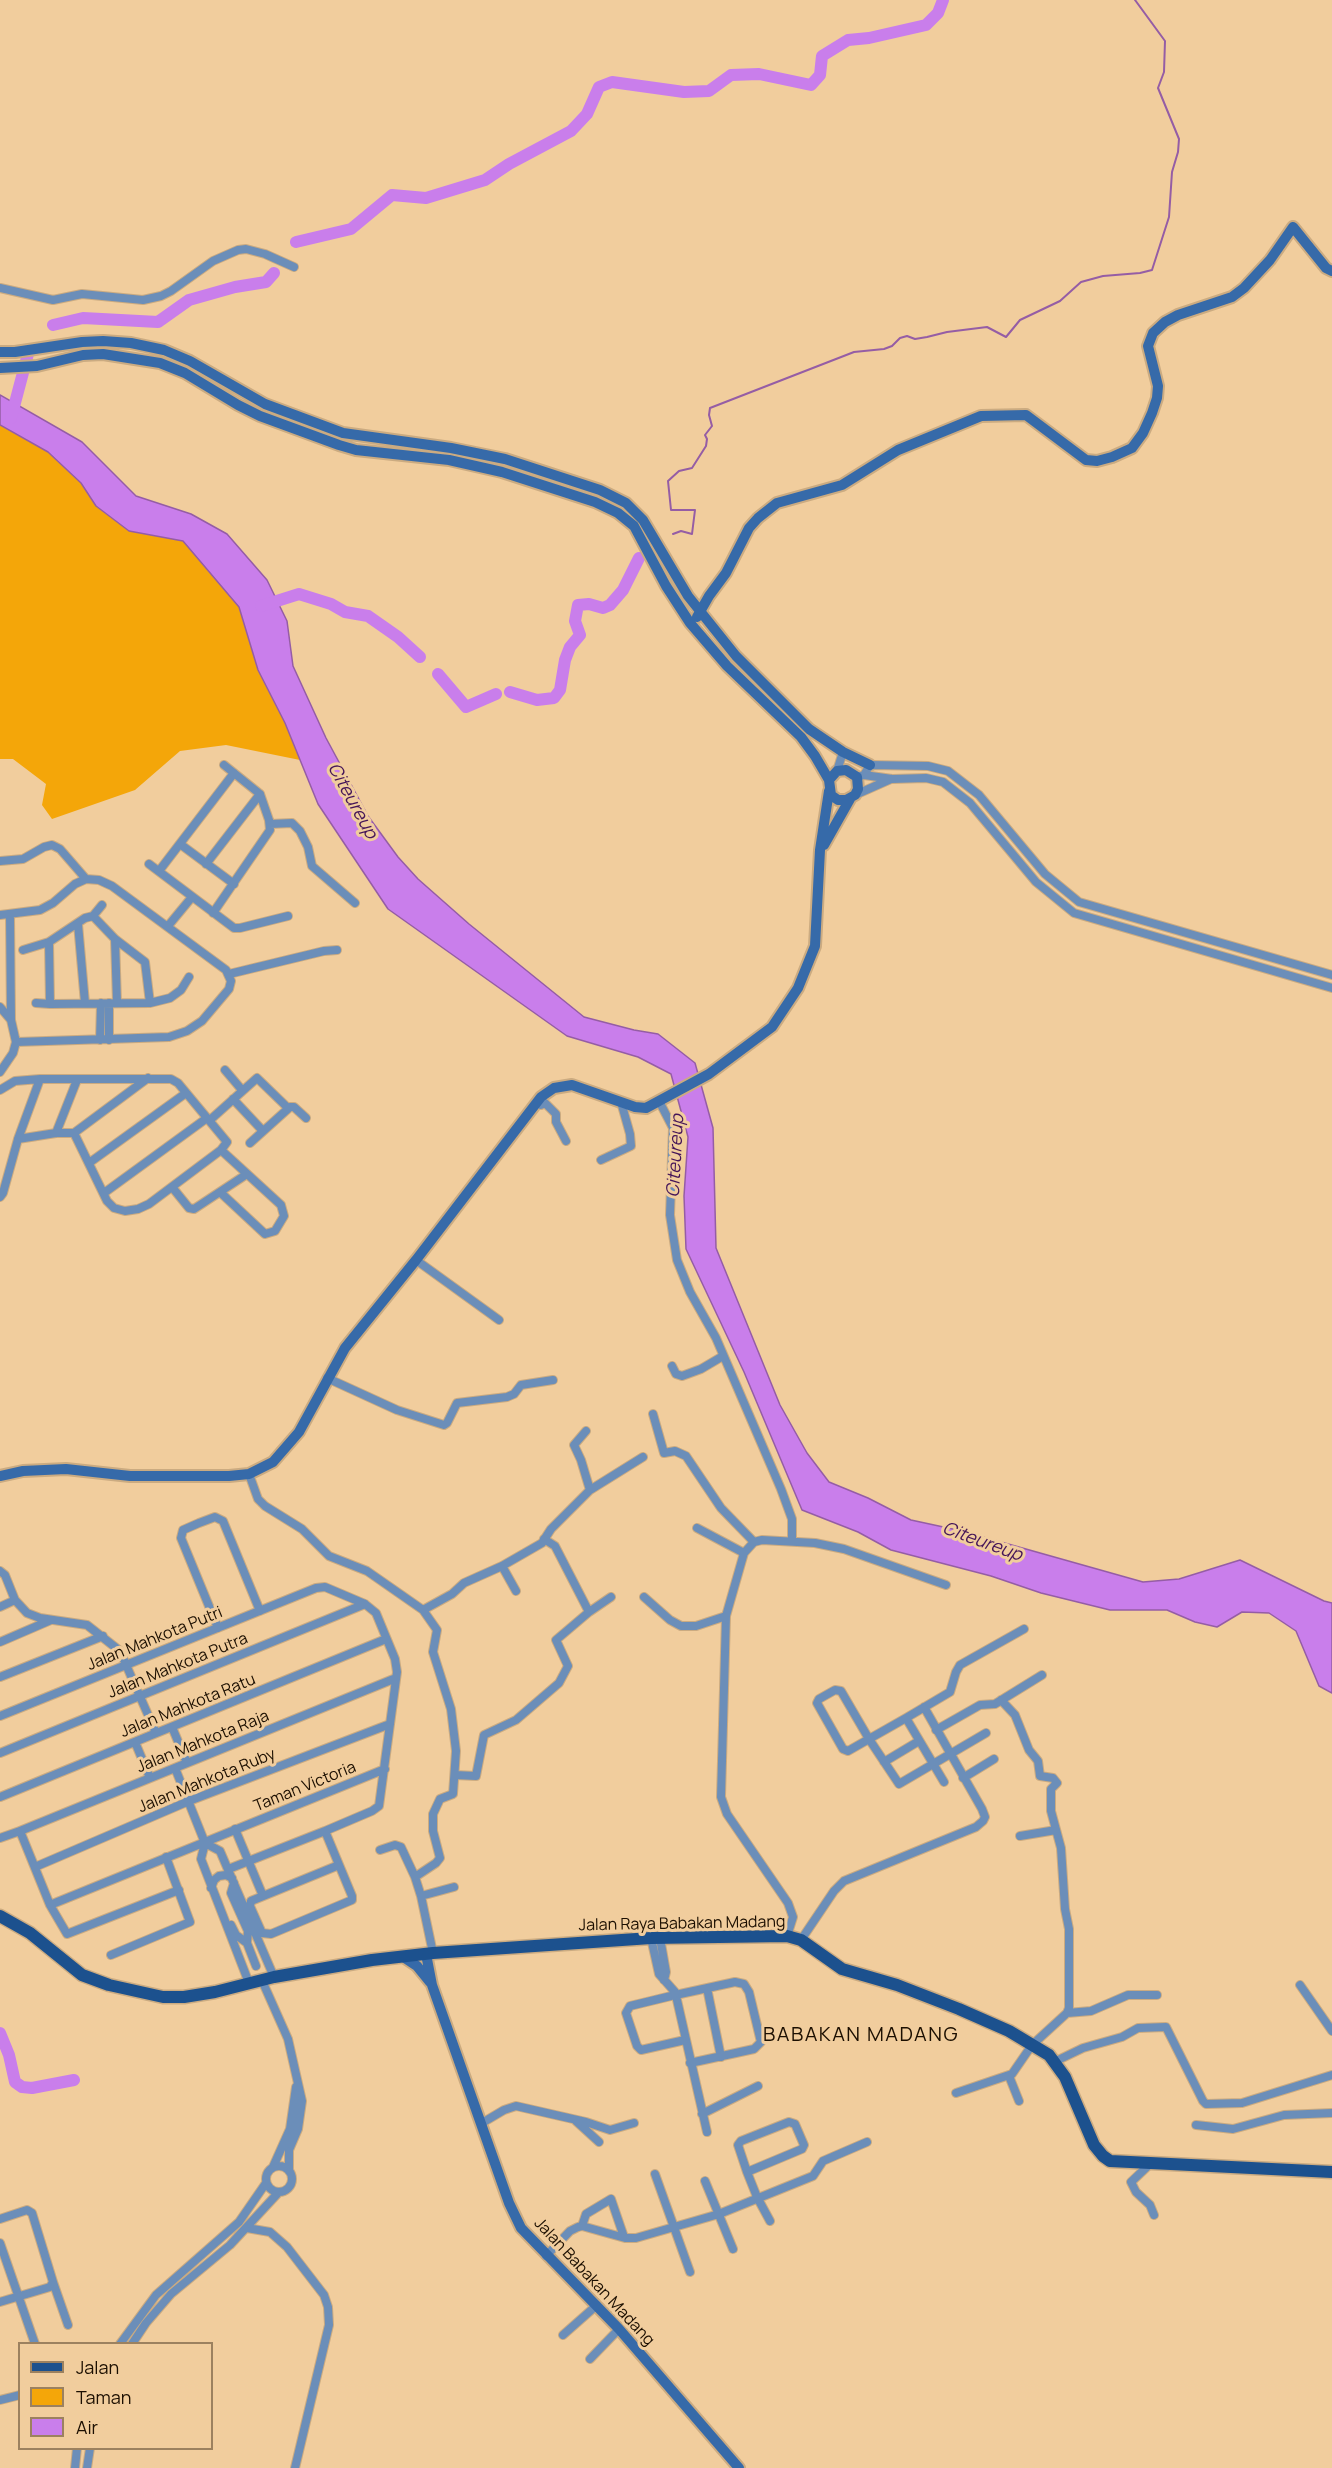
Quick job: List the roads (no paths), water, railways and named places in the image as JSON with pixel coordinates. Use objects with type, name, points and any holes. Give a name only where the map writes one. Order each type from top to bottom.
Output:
[{"type":"main road","name":"Jalan Raya Babakan Madang","points":[[0,1916],[30,1933],[82,1975],[141,1993],[178,1997],[215,1992],[249,1983],[372,1960],[429,1954],[655,1938],[787,1936],[801,1940],[842,1969],[897,1985],[959,2009],[1009,2031],[1049,2055],[1065,2077],[1091,2139],[1102,2156],[1114,2162],[1332,2172]]},
{"type":"street","points":[[690,623],[701,614],[709,596],[732,564],[749,528],[777,503],[842,485],[898,450],[981,416],[1026,415],[1086,460],[1097,461],[1112,457],[1132,448],[1143,434],[1152,413],[1157,399],[1158,386],[1148,346],[1153,333],[1165,322],[1232,297],[1244,288],[1270,260],[1293,227],[1326,268],[1332,271]]},
{"type":"street","points":[[0,288],[53,300],[82,294],[143,300],[154,299],[181,286],[213,261],[230,252],[246,249],[265,254],[294,267]]},
{"type":"street","points":[[0,352],[103,341],[164,350],[190,361],[265,404],[343,433],[451,448],[505,459],[600,490],[626,503],[643,520],[701,614],[736,656],[809,729],[843,752],[870,765],[928,766],[948,771],[979,795],[1045,874],[1079,902],[1332,975]]},
{"type":"street","points":[[3,369],[37,366],[83,355],[103,354],[160,363],[184,373],[260,416],[339,446],[356,450],[449,460],[502,472],[596,502],[618,513],[634,526],[666,586],[690,623],[727,666],[801,736],[815,756],[838,800],[853,797],[892,779]]},
{"type":"street","points":[[0,1476],[23,1470],[50,1469],[130,1476],[249,1474],[273,1462],[290,1444],[306,1420],[345,1348],[416,1260],[537,1102],[554,1088],[572,1085],[640,1108],[662,1100],[708,1074],[772,1027],[805,975],[816,939],[820,850],[829,785],[837,771],[843,752]]},
{"type":"street","points":[[213,913],[269,835],[270,824],[260,794],[224,765]]},
{"type":"street","points":[[820,850],[853,797],[860,776],[870,765]]},
{"type":"street","points":[[837,771],[846,770],[860,776],[892,779],[926,778],[943,782],[970,803],[1036,882],[1074,913],[1332,988]]},
{"type":"street","points":[[159,872],[234,773]]},
{"type":"street","points":[[206,864],[260,794]]},
{"type":"street","points":[[270,824],[292,823],[300,831],[308,847],[312,866],[355,903]]},
{"type":"street","points":[[180,844],[234,884]]},
{"type":"street","points":[[0,861],[23,859],[52,845],[60,849],[86,879]]},
{"type":"street","points":[[149,864],[229,926],[240,928],[288,916]]},
{"type":"street","points":[[0,915],[46,907],[70,887],[86,879],[105,882],[168,926],[229,974],[231,981],[229,989],[202,1021],[187,1031],[159,1039],[16,1042]]},
{"type":"street","points":[[168,926],[192,897]]},
{"type":"street","points":[[23,950],[49,942],[85,918],[93,916],[102,905]]},
{"type":"street","points":[[0,1072],[8,1064],[16,1042],[11,1020],[10,914]]},
{"type":"street","points":[[93,916],[116,939],[145,962],[150,1003]]},
{"type":"street","points":[[78,924],[85,1003]]},
{"type":"street","points":[[100,1040],[109,1003],[116,939]]},
{"type":"street","points":[[49,942],[50,1004]]},
{"type":"street","points":[[229,974],[324,951],[337,950]]},
{"type":"street","points":[[36,1003],[150,1003],[170,998],[189,978]]},
{"type":"street","points":[[109,1003],[110,1040]]},
{"type":"street","points":[[0,1007],[11,1020]]},
{"type":"street","points":[[225,1070],[242,1090]]},
{"type":"street","points":[[18,1139],[56,1133],[74,1133],[148,1078]]},
{"type":"street","points":[[104,1193],[209,1119],[258,1078],[288,1108]]},
{"type":"street","points":[[0,1090],[15,1081],[40,1079],[171,1079],[209,1119],[227,1140],[227,1144],[149,1204],[132,1211],[114,1208],[74,1133]]},
{"type":"street","points":[[0,1197],[40,1079]]},
{"type":"street","points":[[56,1133],[77,1080]]},
{"type":"street","points":[[89,1162],[186,1093]]},
{"type":"street","points":[[233,1099],[263,1131]]},
{"type":"street","points":[[662,1100],[674,1136],[670,1215],[673,1246],[684,1278],[723,1356],[781,1489],[792,1519],[792,1541]]},
{"type":"street","points":[[537,1102],[542,1105],[545,1103],[556,1114],[556,1122],[566,1141]]},
{"type":"street","points":[[601,1160],[631,1146],[621,1102]]},
{"type":"street","points":[[250,1143],[288,1108],[294,1107],[306,1118]]},
{"type":"street","points":[[221,1150],[284,1210],[284,1216],[273,1233],[267,1235],[221,1193]]},
{"type":"street","points":[[172,1186],[191,1209],[196,1209],[246,1174]]},
{"type":"street","points":[[416,1260],[499,1320]]},
{"type":"street","points":[[672,1366],[675,1374],[682,1376],[701,1369],[723,1356]]},
{"type":"street","points":[[327,1378],[397,1410],[444,1425],[457,1403],[507,1397],[517,1392],[521,1385],[553,1380]]},
{"type":"street","points":[[653,1414],[664,1453],[675,1451],[686,1456],[721,1508],[754,1542]]},
{"type":"street","points":[[586,1431],[574,1445],[590,1490]]},
{"type":"street","points":[[423,1610],[452,1594],[464,1583],[537,1547],[590,1490],[643,1457]]},
{"type":"street","points":[[249,1474],[258,1499],[265,1506],[302,1529],[329,1556],[367,1570],[423,1610],[437,1630],[433,1652],[451,1709],[456,1750],[455,1775],[453,1794],[440,1799],[432,1814],[433,1831],[440,1860],[415,1877]]},
{"type":"street","points":[[218,1628],[181,1538],[183,1530],[199,1523],[215,1517],[223,1521],[260,1611]]},
{"type":"street","points":[[698,1528],[744,1553]]},
{"type":"street","points":[[544,1539],[555,1546],[589,1612]]},
{"type":"street","points":[[787,1936],[793,1917],[788,1902],[727,1814],[722,1802],[726,1616],[744,1553],[754,1542],[767,1539],[815,1543],[843,1549],[946,1585]]},
{"type":"street","points":[[502,1566],[516,1590]]},
{"type":"street","points":[[0,1571],[5,1575],[15,1600],[33,1617],[87,1625],[120,1651],[128,1664],[156,1733]]},
{"type":"street","name":"Jalan Mahkota Putri","points":[[0,1716],[321,1586],[365,1604]]},
{"type":"street","points":[[455,1775],[476,1776],[484,1734],[516,1720],[559,1683],[568,1666],[556,1640],[611,1597]]},
{"type":"street","points":[[644,1597],[675,1624],[686,1628],[726,1616]]},
{"type":"street","points":[[0,1606],[15,1600]]},
{"type":"street","points":[[231,1868],[377,1809],[381,1802],[396,1666],[375,1613],[365,1604]]},
{"type":"street","name":"Jalan Mahkota Putra","points":[[0,1753],[365,1604]]},
{"type":"street","points":[[0,1642],[52,1620]]},
{"type":"street","points":[[986,1733],[899,1784],[869,1739],[840,1690],[835,1690],[818,1701],[818,1706],[844,1750],[848,1751],[869,1739],[906,1718],[950,1692],[960,1665],[1024,1629]]},
{"type":"street","points":[[0,1677],[103,1636]]},
{"type":"street","name":"Jalan Mahkota Ratu","points":[[0,1797],[387,1639]]},
{"type":"street","points":[[936,1730],[980,1705],[993,1705],[1042,1675]]},
{"type":"street","name":"Jalan Mahkota Raja","points":[[20,1831],[396,1678]]},
{"type":"street","points":[[1001,1700],[1015,1715],[1029,1750],[1038,1761],[1040,1776],[1055,1780],[1056,1786],[1051,1789],[1051,1811],[1062,1856],[1065,1909],[1069,1929],[1067,2013]]},
{"type":"street","points":[[801,1940],[834,1891],[844,1881],[980,1824],[985,1817],[924,1707]]},
{"type":"street","points":[[906,1718],[944,1782]]},
{"type":"street","name":"Jalan Mahkota Ruby","points":[[35,1867],[189,1801],[390,1724]]},
{"type":"street","points":[[172,1727],[187,1763]]},
{"type":"street","points":[[884,1762],[920,1741]]},
{"type":"street","points":[[135,1742],[150,1778]]},
{"type":"street","points":[[963,1778],[994,1759]]},
{"type":"street","points":[[175,1768],[205,1843],[201,1859],[249,1983]]},
{"type":"street","name":"Taman Victoria","points":[[50,1905],[385,1769]]},
{"type":"street","points":[[235,1830],[263,1896]]},
{"type":"street","points":[[1020,1836],[1056,1830]]},
{"type":"street","points":[[0,1838],[20,1831],[50,1905],[64,1931],[70,1934],[179,1890]]},
{"type":"street","points":[[325,1831],[352,1896],[352,1900],[268,1935],[262,1933],[250,1906],[253,1900],[339,1865]]},
{"type":"street","points":[[133,2342],[171,2294],[247,2228],[279,2192],[289,2186],[292,2178],[289,2171],[289,2151],[298,2129],[302,2106],[297,2071],[269,1981],[233,1881],[220,1851],[205,1843]]},
{"type":"street","points":[[380,1850],[399,1845],[415,1877],[421,1896],[429,1954]]},
{"type":"street","points":[[111,1955],[190,1922],[166,1857]]},
{"type":"street","points":[[212,1890],[214,1880],[219,1876],[226,1875],[233,1881]]},
{"type":"street","points":[[233,1881],[231,1893],[248,1931],[247,1944],[256,1966]]},
{"type":"street","points":[[421,1896],[454,1887]]},
{"type":"street","points":[[212,1890],[219,1897],[236,1935],[247,1944]]},
{"type":"street","points":[[655,1938],[666,1972],[664,1980],[676,1995],[707,2132]]},
{"type":"street","name":"Jalan Babakan Madang","points":[[429,1954],[432,1984],[509,2203],[521,2228],[619,2329],[739,2468]]},
{"type":"street","points":[[405,1958],[417,1966],[432,1984]]},
{"type":"street","points":[[685,2040],[641,2050],[637,2046],[626,2013],[630,2006],[735,1982],[744,1984],[749,1992],[761,2042],[754,2049],[690,2063]]},
{"type":"street","points":[[1300,1985],[1332,2031]]},
{"type":"street","points":[[707,1988],[721,2057]]},
{"type":"street","points":[[956,2093],[1009,2076],[1015,2071],[1032,2045],[1067,2013],[1091,2011],[1128,1995],[1157,1995]]},
{"type":"street","points":[[1054,2062],[1083,2048],[1122,2037],[1138,2028],[1166,2027],[1206,2104],[1242,2103],[1332,2075]]},
{"type":"street","points":[[121,2342],[156,2295],[239,2222],[266,2183],[266,2175],[281,2151],[292,2121],[297,2071]]},
{"type":"street","points":[[1009,2076],[1019,2101]]},
{"type":"street","points":[[702,2115],[758,2086]]},
{"type":"street","points":[[482,2123],[516,2106],[610,2130],[634,2123]]},
{"type":"street","points":[[1196,2125],[1227,2130],[1284,2115],[1332,2113]]},
{"type":"street","points":[[575,2120],[599,2142]]},
{"type":"street","points":[[747,2172],[802,2149],[804,2145],[795,2124],[789,2122],[739,2143],[738,2148],[747,2172],[770,2222]]},
{"type":"street","points":[[546,2256],[570,2231],[582,2226],[624,2237],[644,2237],[719,2214],[813,2176],[823,2161],[867,2142]]},
{"type":"street","points":[[1151,2163],[1131,2182],[1136,2192],[1150,2205],[1154,2215]]},
{"type":"street","points":[[273,2167],[283,2166],[289,2171]]},
{"type":"street","points":[[655,2174],[690,2272]]},
{"type":"street","points":[[705,2181],[733,2249]]},
{"type":"street","points":[[266,2183],[271,2189],[279,2192]]},
{"type":"street","points":[[582,2226],[586,2214],[611,2199],[624,2237]]},
{"type":"street","points":[[0,2219],[27,2210],[32,2212],[52,2282],[68,2325]]},
{"type":"street","points":[[247,2228],[270,2232],[288,2247],[324,2295],[328,2307],[329,2325],[295,2468]]},
{"type":"street","points":[[0,2242],[35,2342]]},
{"type":"street","points":[[0,2302],[50,2287],[52,2282]]},
{"type":"street","points":[[563,2335],[597,2305]]},
{"type":"street","points":[[590,2359],[619,2329]]},
{"type":"street","points":[[0,2400],[18,2396]]},
{"type":"street","points":[[75,2464],[88,2464]]},
{"type":"water","name":"Citeureup","points":[[0,395],[82,442],[136,496],[191,514],[227,534],[267,580],[287,621],[293,666],[326,738],[368,816],[398,857],[418,879],[469,924],[584,1017],[658,1034],[695,1063],[713,1128],[716,1248],[780,1405],[807,1453],[829,1482],[868,1498],[911,1520],[962,1531],[1143,1582],[1179,1579],[1240,1560],[1332,1603],[1332,1693],[1319,1686],[1296,1631],[1269,1613],[1242,1612],[1217,1627],[1195,1622],[1167,1610],[1110,1610],[1041,1593],[991,1576],[891,1550],[858,1532],[802,1510],[744,1372],[686,1249],[684,1196],[688,1137],[671,1074],[638,1057],[567,1036],[388,909],[318,804],[285,723],[258,670],[239,607],[183,541],[129,531],[96,506],[81,483],[48,452],[0,425]]},
{"type":"waterway","points":[[296,242],[351,229],[392,195],[426,198],[485,180],[509,164],[571,131],[587,114],[599,87],[612,82],[684,92],[709,91],[731,75],[759,74],[811,85],[820,75],[822,56],[848,40],[869,38],[926,25],[938,13],[943,0]]},
{"type":"waterway","points":[[673,534],[681,531],[692,534],[695,510],[671,510],[668,481],[679,471],[692,468],[706,446],[705,435],[712,426],[710,408],[854,352],[884,349],[907,336],[915,339],[987,327],[1006,337],[1020,320],[1060,301],[1081,282],[1103,276],[1152,270],[1169,217],[1172,172],[1179,139],[1158,88],[1164,72],[1165,41],[1135,0]]},
{"type":"waterway","points":[[53,325],[83,318],[158,322],[189,300],[235,287],[266,282],[274,273]]},
{"type":"waterway","points":[[11,418],[29,350]]},
{"type":"waterway","points":[[510,692],[537,700],[554,698],[560,690],[565,660],[570,647],[580,635],[575,621],[578,605],[589,604],[603,608],[610,605],[623,590],[639,558]]},
{"type":"waterway","points":[[261,606],[299,594],[331,604],[345,612],[368,616],[398,637],[420,657]]},
{"type":"waterway","points":[[438,674],[466,707],[496,694]]},
{"type":"waterway","points":[[0,2033],[9,2055],[15,2082],[22,2087],[32,2088],[74,2080]]},
{"type":"district","name":"BABAKAN MADANG","points":[[861,2035]]}]
